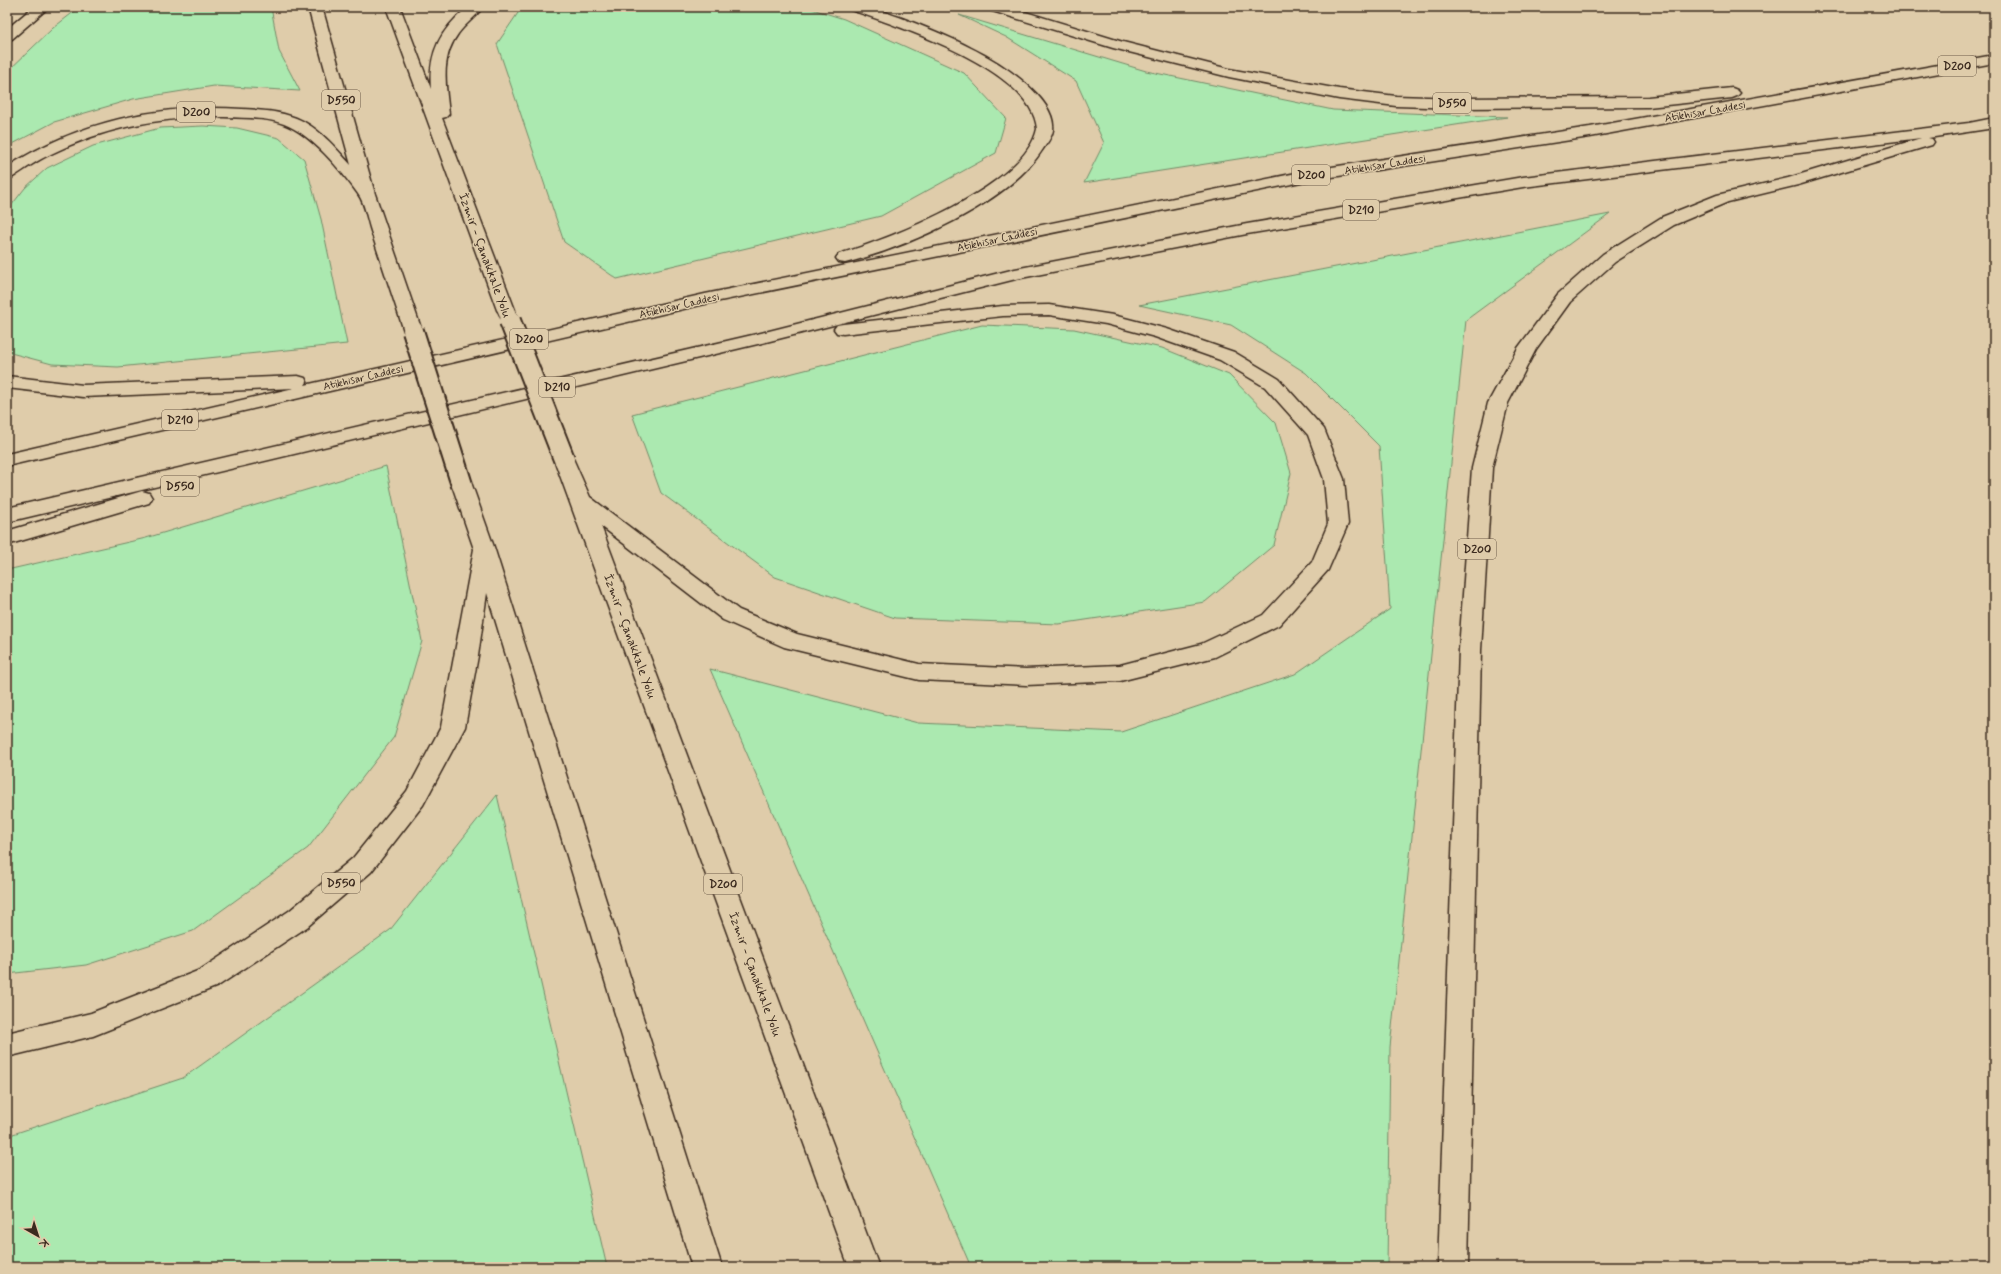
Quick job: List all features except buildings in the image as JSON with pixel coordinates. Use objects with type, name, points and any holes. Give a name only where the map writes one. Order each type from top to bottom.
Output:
[{"type":"highway","points":[[7,36],[42,7]]},
{"type":"highway","name":"D550","points":[[314,7],[367,194]]},
{"type":"highway","name":"İzmir - Çanakkale Yolu","points":[[393,7],[506,310],[581,501],[864,1267]]},
{"type":"highway","points":[[442,135],[438,62],[448,36],[466,15],[476,7]]},
{"type":"highway","points":[[705,299],[870,250],[916,232],[956,212],[988,192],[1014,174],[1035,151],[1045,130],[1039,109],[1016,83],[988,64],[943,41],[856,7]]},
{"type":"highway","name":"D550","points":[[994,7],[1118,45],[1229,73],[1339,94],[1396,101],[1459,103],[1648,102],[1921,72]]},
{"type":"highway","name":"Atikhisar Caddesi","points":[[7,460],[705,299],[1306,176],[1590,132],[1994,59]]},
{"type":"highway","name":"D200","points":[[7,174],[45,151],[95,130],[157,115],[213,112],[247,114],[290,121],[318,140],[367,194],[462,485],[484,547],[707,1267]]},
{"type":"highway","name":"D200","points":[[1453,1267],[1470,650],[1482,468],[1498,403],[1527,348],[1564,298],[1609,258],[1668,220],[1723,198],[1792,182],[1890,154],[1969,128],[1994,123]]},
{"type":"highway","name":"D210","points":[[7,515],[762,338],[1015,274],[1254,228],[1523,182],[1969,128]]},
{"type":"highway","points":[[581,501],[731,615],[792,641],[919,672],[1026,677],[1120,673],[1207,651],[1271,620],[1322,565],[1338,524],[1334,478],[1317,433],[1272,383],[1227,356],[1160,333],[1107,319],[1049,310],[1003,311],[762,338]]},
{"type":"highway","name":"D200","points":[[7,382],[83,391],[354,380]]},
{"type":"highway","name":"D550","points":[[7,538],[352,435]]},
{"type":"highway","name":"D550","points":[[7,1045],[93,1024],[209,978],[298,920],[362,865],[415,798],[453,727],[467,656],[484,547]]},
{"type":"green space","points":[[80,7],[271,7],[279,51],[300,91],[214,86],[133,99],[54,122],[7,147],[7,72],[53,28]]},
{"type":"green space","points":[[522,7],[806,7],[844,19],[964,73],[1006,118],[996,153],[881,216],[617,279],[564,242],[497,44]]},
{"type":"green space","points":[[959,15],[1146,71],[1333,110],[1507,117],[1084,183],[1104,143],[1076,81],[1006,37]]},
{"type":"green space","points":[[203,126],[237,128],[279,138],[304,159],[321,219],[347,344],[118,367],[52,364],[7,352],[7,211],[25,188],[47,168],[93,146],[160,128]]},
{"type":"green space","points":[[1610,214],[1466,320],[1390,1047],[1387,1267],[971,1267],[710,669],[918,723],[1121,732],[1295,674],[1390,609],[1379,446],[1306,373],[1231,325],[1139,305]]},
{"type":"green space","points":[[982,325],[1074,329],[1162,348],[1229,375],[1276,423],[1291,473],[1274,545],[1205,602],[1059,624],[895,618],[775,577],[661,493],[632,414]]},
{"type":"green space","points":[[386,466],[422,641],[394,737],[308,848],[193,931],[86,965],[7,974],[7,570],[146,538]]},
{"type":"green space","points":[[497,795],[607,1267],[7,1267],[7,1136],[183,1078],[390,930]]}]
